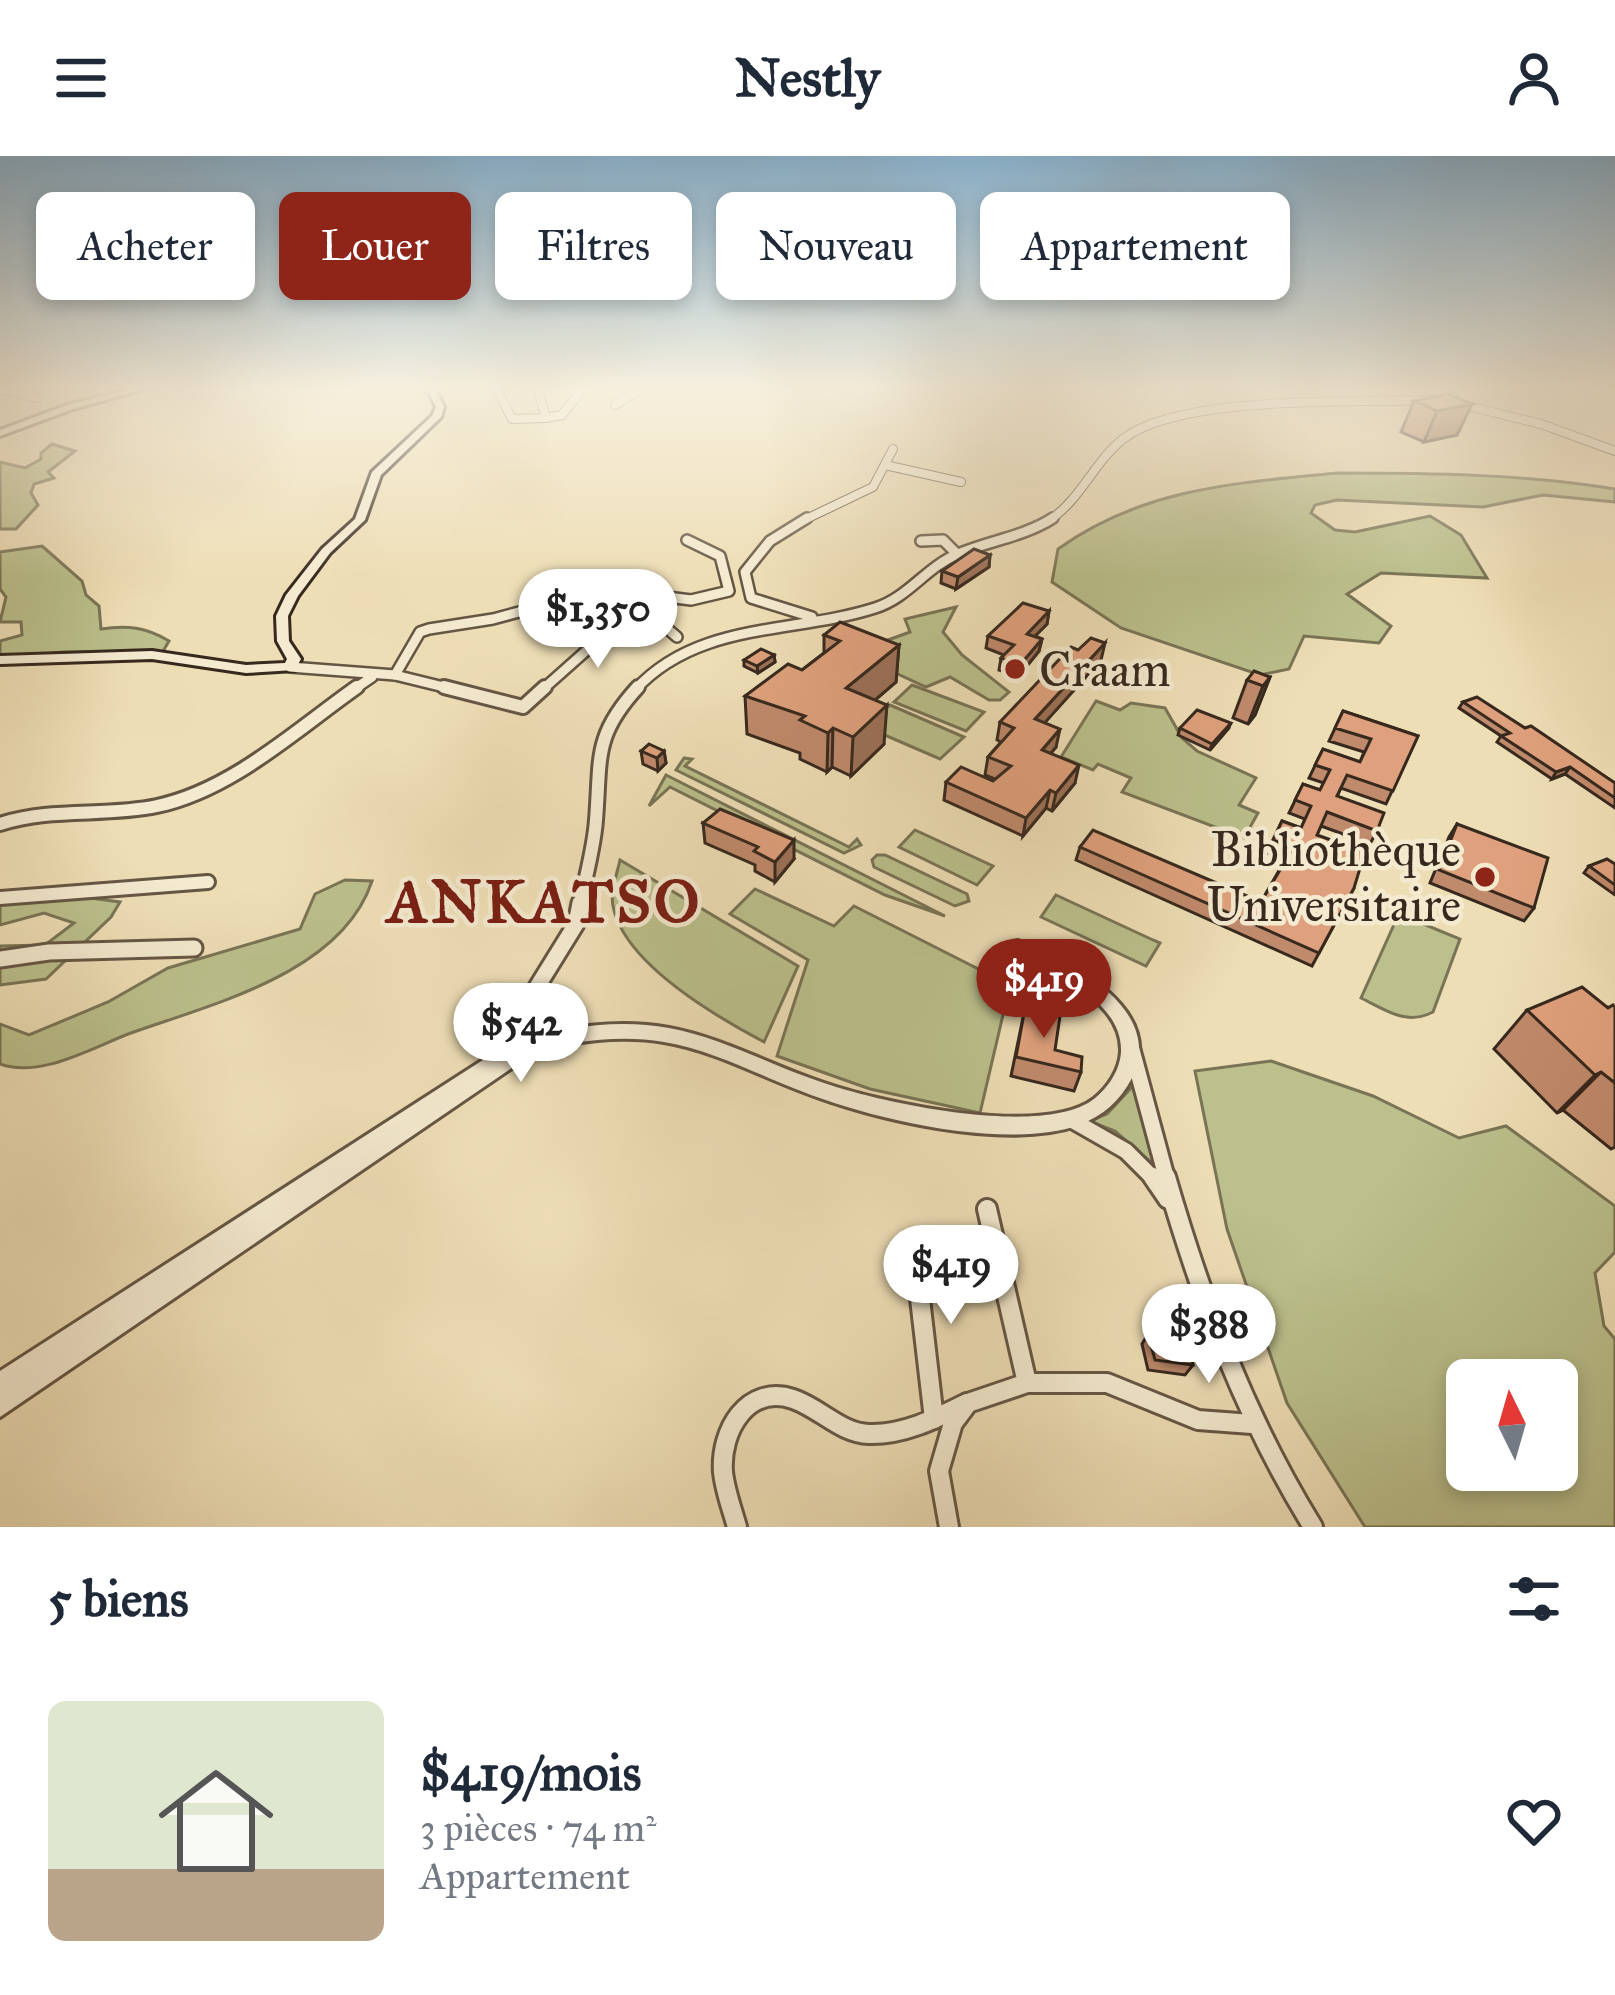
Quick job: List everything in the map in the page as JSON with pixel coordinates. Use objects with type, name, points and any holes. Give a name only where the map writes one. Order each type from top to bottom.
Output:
[{"type":"main road","points":[[0,660],[152,655],[246,669],[292,663],[283,641],[283,616],[292,595],[326,551],[360,520],[376,474],[401,450]]},
{"type":"street","points":[[813,617],[751,598],[745,572],[782,533],[856,491],[873,487],[893,450]]},
{"type":"street","points":[[478,1082],[576,924],[596,823],[597,768],[610,718],[643,682],[685,653],[742,632],[874,609],[903,597],[914,582],[957,554],[1029,533],[1059,514],[1115,450]]},
{"type":"street","points":[[885,465],[961,482]]},
{"type":"street","points":[[395,675],[420,632],[445,623],[485,620],[616,588],[687,599],[720,598],[728,591],[720,556],[687,540]]},
{"type":"street","points":[[921,541],[943,540],[957,554]]},
{"type":"street","points":[[292,663],[340,673],[395,675],[523,706],[623,619],[662,624],[677,637]]},
{"type":"street","points":[[0,824],[42,812],[133,810],[189,797],[218,784],[345,700],[375,670],[292,663]]},
{"type":"street","points":[[340,673],[351,683],[345,700]]},
{"type":"street","points":[[0,898],[208,882]]},
{"type":"street","points":[[1018,947],[1090,984],[1125,1024],[1175,1210],[1252,1424],[1313,1527]]},
{"type":"street","points":[[0,959],[50,952],[194,948]]},
{"type":"street","points":[[0,1385],[493,1057],[532,1043],[614,1032],[664,1034],[831,1094],[932,1119],[1004,1124],[1070,1119],[1100,1106],[1124,1078],[1132,1049]]},
{"type":"street","points":[[0,1405],[532,1043]]},
{"type":"street","points":[[1070,1119],[1147,1166],[1175,1210]]},
{"type":"street","points":[[987,1209],[1027,1383]]},
{"type":"street","points":[[905,1250],[919,1290],[934,1419]]},
{"type":"street","points":[[737,1527],[722,1468],[726,1437],[736,1414],[753,1398],[775,1395],[796,1400],[846,1430],[870,1434],[934,1419],[1027,1383],[1107,1383],[1198,1420],[1252,1424]]},
{"type":"street","points":[[950,1527],[939,1471],[953,1423],[968,1403]]},
{"type":"green space","points":[[75,451],[48,472],[54,478],[34,484],[31,493],[38,505],[16,529],[0,529],[0,462],[25,468],[41,459],[41,453]]},
{"type":"green space","points":[[1337,473],[1546,480],[1615,489],[1615,502],[1543,495],[1483,507],[1337,500],[1315,505],[1311,513],[1335,530],[1355,532],[1430,516],[1461,535],[1487,578],[1381,573],[1347,594],[1391,626],[1379,643],[1304,636],[1289,669],[1260,675],[1121,628],[1052,582],[1058,549],[1123,513],[1192,492]]},
{"type":"green space","points":[[42,546],[82,581],[86,595],[99,606],[101,629],[128,627],[152,633],[169,641],[162,653],[63,652],[0,658],[0,641],[22,635],[21,622],[0,622],[6,597],[0,589],[0,552]]},
{"type":"green space","points":[[956,607],[943,632],[962,655],[1009,692],[1000,700],[989,700],[950,677],[926,687],[887,669],[885,641],[910,632],[905,619]]},
{"type":"green space","points":[[912,685],[984,712],[966,731],[894,702]]},
{"type":"green space","points":[[1096,701],[1120,710],[1131,703],[1165,708],[1182,738],[1197,751],[1256,778],[1239,805],[1258,813],[1244,838],[1122,792],[1131,778],[1098,764],[1093,770],[1061,757]]},
{"type":"green space","points":[[890,705],[964,737],[940,759],[866,727]]},
{"type":"green space","points":[[684,758],[692,759],[685,766],[849,847],[857,839],[861,845],[844,853],[676,770]]},
{"type":"green space","points":[[666,775],[945,916],[885,895],[670,787],[649,806]]},
{"type":"green space","points":[[915,830],[993,866],[977,885],[899,847]]},
{"type":"green space","points":[[877,855],[967,894],[969,901],[955,906],[874,867],[872,860]]},
{"type":"green space","points":[[620,860],[798,966],[764,1042],[675,986],[635,948],[613,906]]},
{"type":"green space","points":[[345,880],[372,881],[356,913],[333,939],[271,981],[66,1059],[32,1067],[0,1064],[0,1024],[29,1035],[108,1002],[168,968],[300,929],[315,894]]},
{"type":"green space","points":[[755,889],[834,926],[854,906],[1010,985],[980,1113],[870,1089],[777,1056],[808,960],[730,914]]},
{"type":"green space","points":[[68,895],[120,902],[111,917],[46,979],[0,985],[0,946],[45,945],[74,923],[44,913],[0,925],[0,902]]},
{"type":"green space","points":[[1056,895],[1160,943],[1146,966],[1041,917]]},
{"type":"green space","points":[[1404,916],[1460,939],[1433,1012],[1423,1016],[1396,1015],[1361,998],[1397,918]]},
{"type":"green space","points":[[1271,1061],[1373,1096],[1459,1138],[1506,1126],[1615,1206],[1615,1252],[1595,1273],[1604,1326],[1615,1339],[1615,1527],[1365,1527],[1287,1403],[1227,1229],[1195,1071]]},
{"type":"green space","points":[[1133,1086],[1154,1165],[1115,1131],[1089,1121],[1107,1114]]},
{"type":"building","points":[[974,549],[990,555],[958,577],[942,571]]},
{"type":"building","points":[[1023,603],[1049,611],[1027,634],[1042,639],[1020,665],[1001,658],[1014,645],[988,636]]},
{"type":"building","points":[[840,622],[899,645],[846,688],[887,705],[853,737],[833,728],[828,733],[800,720],[805,716],[745,696],[788,664],[802,670],[840,641],[824,635]]},
{"type":"building","points":[[1091,638],[1105,643],[1035,719],[1060,729],[1042,750],[1079,765],[1056,793],[1050,790],[1026,818],[946,782],[961,767],[993,781],[1011,766],[988,757],[1014,728],[1000,722],[1071,647],[1078,650]]},
{"type":"building","points":[[761,649],[774,655],[757,666],[744,660]]},
{"type":"building","points":[[1254,671],[1270,677],[1263,686],[1247,680]]},
{"type":"building","points":[[1477,697],[1525,728],[1531,726],[1615,783],[1615,798],[1570,767],[1556,772],[1501,736],[1510,733],[1463,702]]},
{"type":"building","points":[[1197,710],[1231,723],[1212,744],[1180,728]]},
{"type":"building","points":[[1343,711],[1418,736],[1393,791],[1347,775],[1337,796],[1384,813],[1377,831],[1327,812],[1317,835],[1365,852],[1354,888],[1319,953],[1080,847],[1093,830],[1261,902],[1293,848],[1273,840],[1282,821],[1301,828],[1311,806],[1295,800],[1303,784],[1320,790],[1330,770],[1315,765],[1323,749],[1360,762],[1371,739],[1335,728]]},
{"type":"building","points":[[649,744],[664,751],[657,758],[641,751]]},
{"type":"building","points":[[720,809],[794,840],[775,862],[754,851],[758,847],[703,823]]},
{"type":"building","name":"Bibliothèque Universitaire","points":[[1457,824],[1548,858],[1534,908],[1439,870]]},
{"type":"building","points":[[1607,859],[1615,864],[1615,885],[1589,866]]},
{"type":"building","points":[[1582,987],[1608,1008],[1615,1007],[1615,1083],[1601,1072],[1595,1075],[1527,1010]]},
{"type":"building","points":[[1025,1008],[1060,1016],[1055,1050],[1082,1057],[1081,1072],[1016,1057]]},
{"type":"building","points":[[1157,1318],[1178,1320],[1180,1331],[1188,1332],[1193,1365],[1155,1360],[1148,1334],[1160,1335]]},
{"type":"place","name":"Craam","points":[[1015,669]]},
{"type":"place","name":"Bibliothèque Universitaire","points":[[1485,877]]},
{"type":"district","name":"ANKATSO","points":[[545,901]]}]
